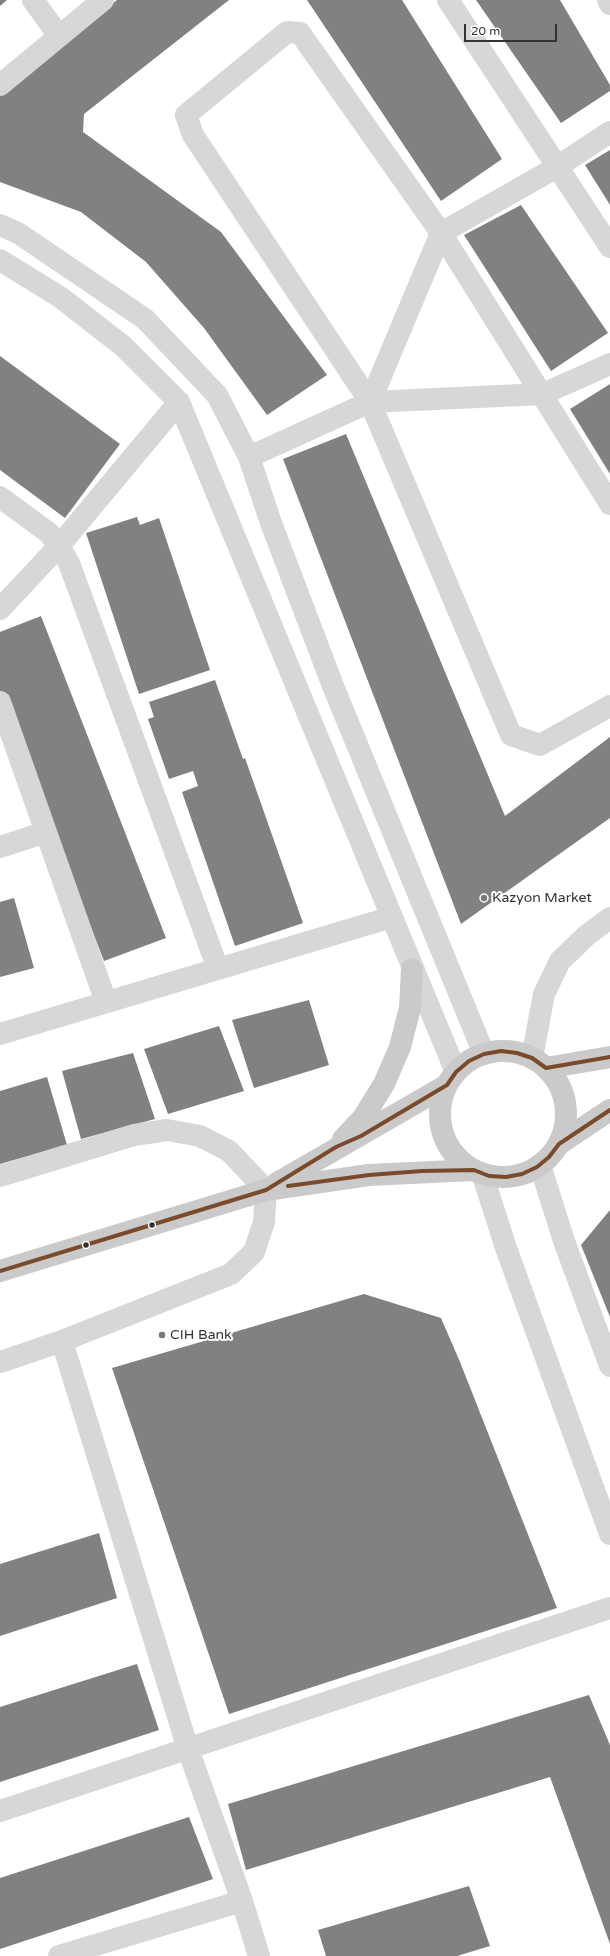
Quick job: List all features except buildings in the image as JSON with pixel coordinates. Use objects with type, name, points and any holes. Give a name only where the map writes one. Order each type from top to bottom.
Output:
[{"type":"main road","points":[[336,1147],[363,1118],[384,1084],[400,1047],[410,1008],[412,968]]},
{"type":"main road","points":[[0,1271],[266,1190],[369,1175],[478,1172],[506,1177],[522,1174],[540,1165],[550,1157],[559,1144],[565,1129],[566,1112],[564,1096],[557,1081],[539,1063],[517,1053],[500,1051],[484,1054],[469,1061],[452,1078],[360,1136],[336,1147],[266,1190]]},
{"type":"main road","points":[[539,1063],[610,1057]]},
{"type":"main road","points":[[452,1078],[441,1101],[440,1117],[443,1133],[461,1161],[478,1172]]},
{"type":"main road","points":[[559,1144],[610,1110]]},
{"type":"street","points":[[33,0],[59,36]]},
{"type":"street","points":[[0,85],[103,0]]},
{"type":"street","points":[[448,0],[610,247]]},
{"type":"street","points":[[608,0],[610,4]]},
{"type":"street","points":[[610,504],[543,394],[441,233],[300,32],[287,32],[186,115],[193,135],[370,402],[511,735],[540,745],[610,706]]},
{"type":"street","points":[[370,402],[441,233],[557,166],[610,132]]},
{"type":"street","points":[[0,225],[18,233],[145,319],[216,395],[249,457],[271,523],[333,686],[484,1054]]},
{"type":"street","points":[[0,260],[60,297],[123,346],[179,402],[392,917],[452,1078]]},
{"type":"street","points":[[249,457],[370,402],[543,394],[610,364]]},
{"type":"street","points":[[0,609],[59,546],[179,402]]},
{"type":"street","points":[[0,497],[49,533],[69,563],[218,969]]},
{"type":"street","points":[[0,702],[106,1002]]},
{"type":"street","points":[[0,847],[46,832]]},
{"type":"street","points":[[0,1034],[392,917]]},
{"type":"street","points":[[539,1063],[544,994],[560,961],[587,935],[610,918]]},
{"type":"street","points":[[0,1176],[134,1135],[166,1130],[200,1136],[229,1151],[266,1190],[264,1222],[254,1252],[231,1274],[62,1342],[0,1362]]},
{"type":"street","points":[[540,1165],[564,1240],[610,1366]]},
{"type":"street","points":[[478,1172],[610,1534]]},
{"type":"street","points":[[62,1342],[188,1749],[242,1901],[259,1956]]},
{"type":"street","points":[[0,1811],[610,1608]]},
{"type":"street","points":[[59,1956],[242,1901]]},
{"type":"transit line","points":[[0,1271],[266,1190],[336,1147],[361,1136],[447,1085],[456,1072],[469,1061],[484,1054],[501,1051],[517,1053],[532,1058],[546,1068],[610,1057]]},
{"type":"transit line","points":[[288,1186],[369,1175],[422,1171],[474,1170],[489,1176],[506,1177],[522,1174],[537,1167],[549,1157],[559,1144],[610,1110]]},
{"type":"place","name":"Kazyon Market","points":[[484,898]]},
{"type":"place","name":"CIH Bank","points":[[162,1335]]}]
